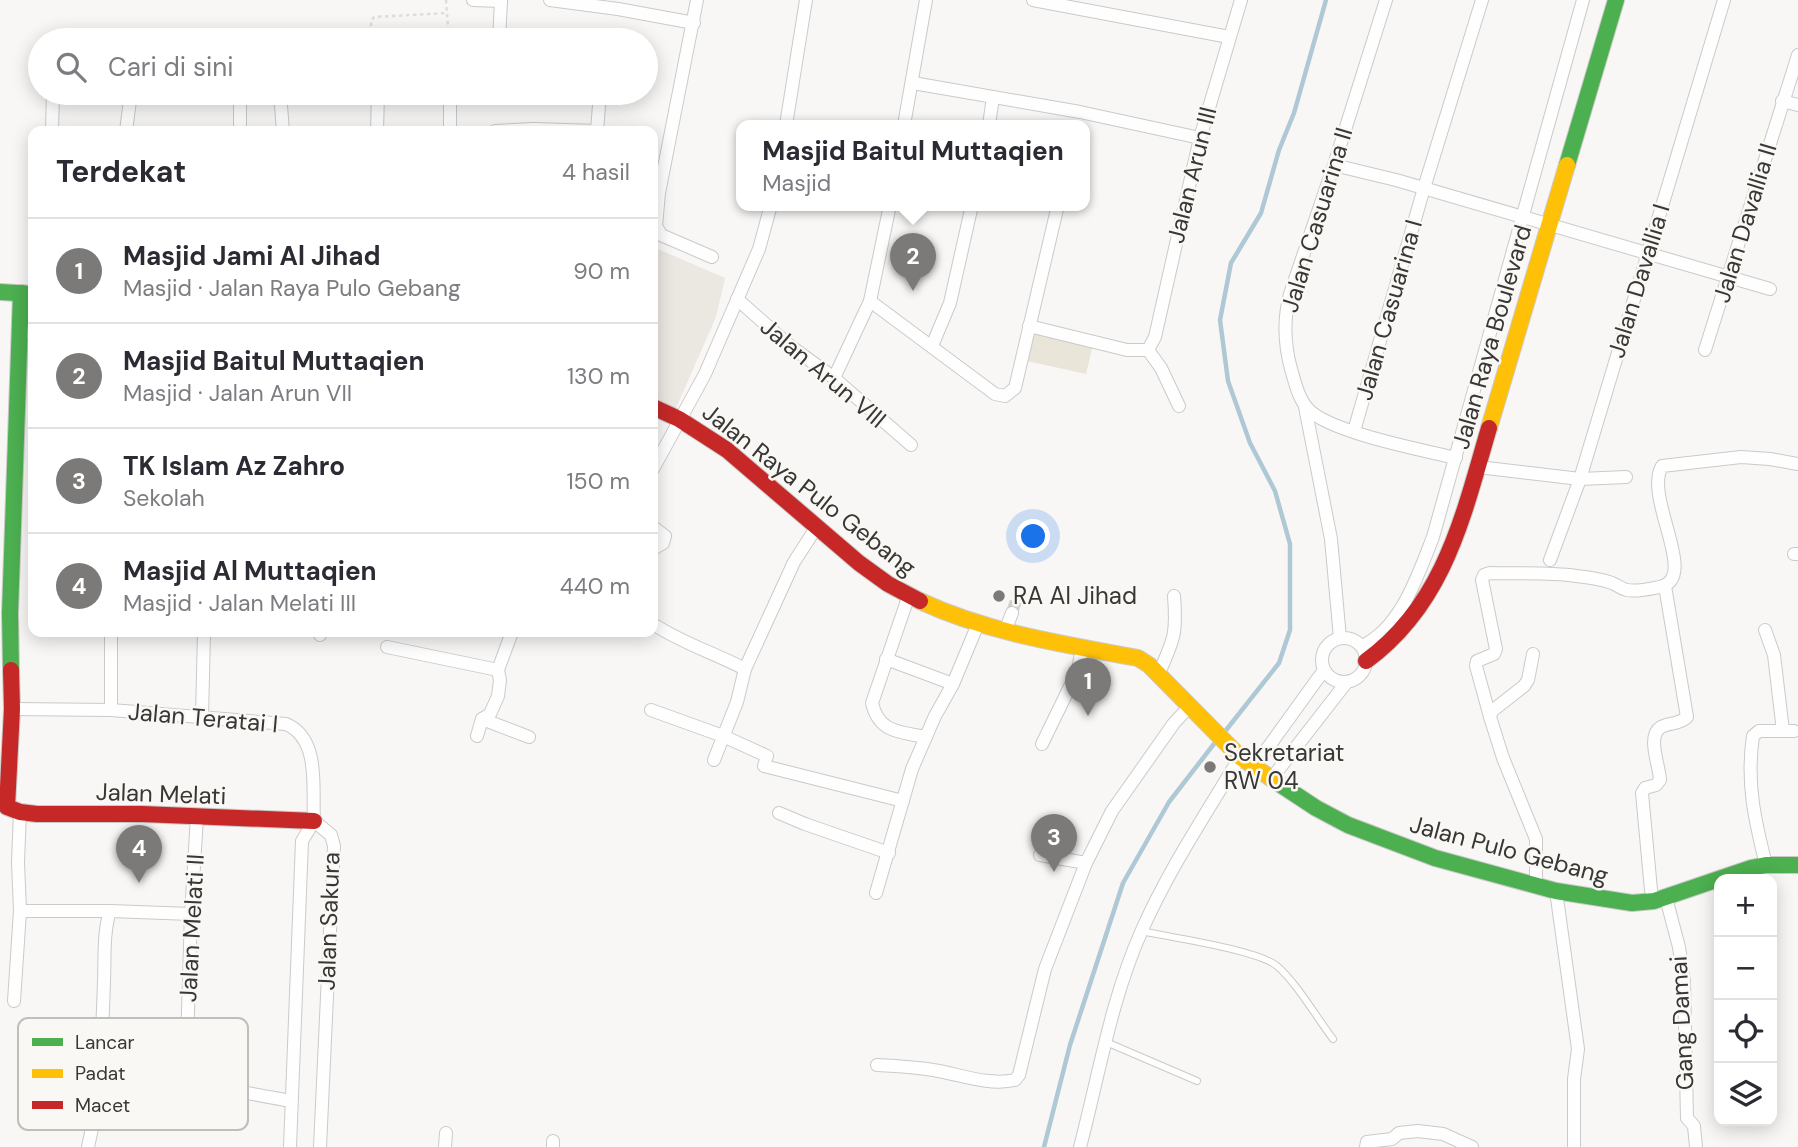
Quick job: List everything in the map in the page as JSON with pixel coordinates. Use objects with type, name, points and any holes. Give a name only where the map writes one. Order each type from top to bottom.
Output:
[{"type":"street","points":[[473,0],[501,0],[500,28]]},
{"type":"street","points":[[550,0],[608,7],[694,23]]},
{"type":"street","points":[[658,182],[697,0]]},
{"type":"street","points":[[787,120],[806,0]]},
{"type":"street","points":[[905,120],[926,0]]},
{"type":"street","points":[[1033,0],[1229,37]]},
{"type":"street","name":"Jalan Arun III","points":[[1148,350],[1154,337],[1200,138],[1241,0]]},
{"type":"street","name":"Jalan Casuarina II","points":[[1340,638],[1331,539],[1305,406],[1288,358],[1284,334],[1285,314],[1386,0]]},
{"type":"street","name":"Jalan Casuarina I","points":[[1354,431],[1482,0]]},
{"type":"street","name":"Jalan Raya Boulevard","points":[[1364,654],[1388,627],[1418,573],[1433,537],[1583,0]]},
{"type":"street","name":"Jalan Raya Boulevard","points":[[1364,654],[1386,648],[1412,621],[1435,585],[1460,527],[1616,0]]},
{"type":"street","name":"Jalan Davallia I","points":[[1550,561],[1580,479],[1724,0]]},
{"type":"street","name":"Jalan Davallia II","points":[[1705,350],[1798,55]]},
{"type":"street","points":[[913,83],[993,97],[1079,118],[1200,138]]},
{"type":"street","points":[[990,120],[993,97]]},
{"type":"street","points":[[1782,101],[1798,105]]},
{"type":"street","points":[[52,126],[53,105]]},
{"type":"street","points":[[127,126],[129,105]]},
{"type":"street","points":[[240,105],[240,126]]},
{"type":"street","points":[[281,105],[283,126]]},
{"type":"street","points":[[377,126],[378,105]]},
{"type":"street","points":[[450,105],[450,126]]},
{"type":"street","points":[[597,126],[599,105]]},
{"type":"street","points":[[1334,165],[1424,188],[1770,289]]},
{"type":"street","points":[[658,459],[679,419],[696,394],[759,249],[769,211]]},
{"type":"street","points":[[834,378],[870,301],[889,211]]},
{"type":"street","points":[[932,346],[950,303],[971,211]]},
{"type":"street","points":[[870,301],[995,394],[1005,396],[1015,388],[1057,211]]},
{"type":"street","points":[[658,232],[712,257]]},
{"type":"street","points":[[0,292],[27,294],[10,613],[14,809],[20,911],[14,1001]]},
{"type":"street","name":"Jalan Arun VIII","points":[[737,299],[911,445]]},
{"type":"street","points":[[1029,326],[1127,350],[1148,350],[1161,368],[1179,406]]},
{"type":"street","points":[[1305,406],[1330,424],[1456,458]]},
{"type":"street","name":"Jalan Raya Pulo Gebang","points":[[658,409],[679,419],[727,450],[859,563],[931,607],[1005,631],[1138,658],[1159,673],[1200,720],[1241,757]]},
{"type":"street","points":[[1536,884],[1536,839],[1503,758],[1476,666],[1478,660],[1494,654],[1496,649],[1482,580],[1484,575],[1545,573],[1577,576],[1611,582],[1628,590],[1665,586],[1672,579],[1676,567],[1658,494],[1660,468],[1669,464],[1741,457],[1770,458],[1798,464]]},
{"type":"street","points":[[1478,467],[1580,479],[1626,477]]},
{"type":"street","points":[[714,760],[737,702],[745,670],[793,562],[816,528]]},
{"type":"street","points":[[658,531],[665,536],[663,543],[658,546]]},
{"type":"street","name":"Gang Damai","points":[[1665,586],[1687,718],[1659,728],[1656,732],[1654,740],[1660,780],[1656,785],[1643,789],[1642,800],[1651,890],[1660,900],[1683,974],[1687,1118],[1694,1126],[1696,1147]]},
{"type":"street","points":[[909,595],[872,703],[877,719],[894,731],[926,737]]},
{"type":"street","points":[[1159,673],[1174,639],[1174,596]]},
{"type":"street","points":[[1005,631],[1012,613]]},
{"type":"street","points":[[876,892],[912,769],[953,684],[978,624]]},
{"type":"street","points":[[658,627],[680,641],[715,653],[745,670]]},
{"type":"street","points":[[1765,630],[1774,655],[1788,731],[1756,732],[1753,742],[1752,809],[1766,865]]},
{"type":"street","points":[[111,637],[111,710]]},
{"type":"street","points":[[202,717],[204,637]]},
{"type":"street","points":[[477,736],[482,719],[490,714],[498,696],[498,670],[510,637]]},
{"type":"street","points":[[1272,778],[1346,682],[1360,676],[1364,654],[1356,641],[1340,638],[1332,641],[1322,653],[1324,670],[1329,677],[1346,682]]},
{"type":"street","points":[[387,647],[498,670]]},
{"type":"street","points":[[1042,744],[1077,670],[1082,648]]},
{"type":"street","points":[[1490,718],[1492,711],[1524,686],[1528,680],[1533,654]]},
{"type":"street","points":[[886,659],[953,684]]},
{"type":"street","points":[[1080,1147],[1123,979],[1141,931],[1188,841],[1241,757],[1324,670]]},
{"type":"street","points":[[877,1065],[931,1069],[968,1078],[1003,1082],[1015,1080],[1019,1075],[1045,969],[1086,863],[1112,811],[1174,723],[1189,707]]},
{"type":"street","name":"Jalan Teratai I","points":[[12,709],[111,710],[286,724],[296,730],[310,749],[314,821]]},
{"type":"street","points":[[651,710],[723,736],[767,756],[764,766],[903,801]]},
{"type":"street","points":[[482,719],[529,737]]},
{"type":"street","name":"Jalan Pulo Gebang","points":[[1241,757],[1316,808],[1348,825],[1435,859],[1556,891],[1622,902],[1660,900],[1732,873],[1766,865],[1798,864]]},
{"type":"street","name":"Jalan Melati","points":[[14,809],[314,821]]},
{"type":"street","points":[[779,813],[889,853]]},
{"type":"street","name":"Jalan Melati II","points":[[188,1018],[197,817]]},
{"type":"street","name":"Jalan Sakura","points":[[290,1147],[302,841],[314,821],[331,835],[334,846],[320,1147]]},
{"type":"street","points":[[1041,855],[1086,863]]},
{"type":"street","points":[[1556,891],[1577,1049],[1574,1147]]},
{"type":"street","points":[[20,911],[191,914]]},
{"type":"street","points":[[102,1018],[106,933],[110,911]]},
{"type":"street","name":"Jalan Melati II","points":[[248,1093],[291,1101]]},
{"type":"street","points":[[1366,1147],[1367,1142],[1392,1139],[1399,1133],[1418,1131],[1443,1134],[1472,1147]]},
{"type":"street","points":[[444,1147],[446,1133]]},
{"type":"lane","points":[[1141,931],[1261,957],[1275,964],[1332,1039]]},
{"type":"lane","points":[[1106,1042],[1197,1081]]},
{"type":"path","points":[[446,0],[448,28]]},
{"type":"path","points":[[371,28],[374,17],[447,13]]},
{"type":"shaded area","points":[[658,249],[725,278],[716,317],[676,408],[658,401]]},
{"type":"shaded area","points":[[1034,331],[1093,345],[1086,374],[1027,361]]},
{"type":"waterway","points":[[1223,734],[1279,663],[1290,630],[1290,544],[1275,491],[1250,443],[1228,381],[1220,320],[1231,263],[1261,213],[1279,150],[1294,113],[1326,0]]},
{"type":"waterway","points":[[1044,1147],[1070,1045],[1123,883],[1169,802],[1217,740]]},
{"type":"tunnel","points":[[1012,613],[1018,594]]},
{"type":"traffic: fast","points":[[1567,165],[1616,0]]},
{"type":"traffic: fast","points":[[0,292],[28,294]]},
{"type":"traffic: fast","points":[[11,670],[10,613],[21,293]]},
{"type":"traffic: fast","points":[[1275,781],[1348,825],[1435,858],[1556,891],[1632,903],[1654,901],[1751,868],[1798,865]]},
{"type":"traffic: slow","points":[[1489,428],[1567,165]]},
{"type":"traffic: slow","points":[[920,601],[1000,629],[1138,658],[1149,665],[1240,757],[1275,781]]},
{"type":"traffic: jam","points":[[658,409],[679,419],[727,450],[859,563],[888,584],[920,601]]},
{"type":"traffic: jam","points":[[1366,661],[1393,638],[1433,585],[1459,525],[1489,428]]},
{"type":"traffic: jam","points":[[11,670],[12,709],[7,807],[37,814],[142,814],[314,821]]},
{"type":"place","name":"Masjid Baitul Muttaqien","points":[[913,291]]},
{"type":"place","name":"RA Al Jihad","points":[[999,596]]},
{"type":"place","name":"Masjid Jami Al Jihad","points":[[1088,716]]},
{"type":"place","name":"Sekretariat RW 04","points":[[1210,767]]},
{"type":"place","name":"TK Islam Az Zahro","points":[[1054,872]]},
{"type":"place","name":"Masjid Al Muttaqien","points":[[139,883]]}]
